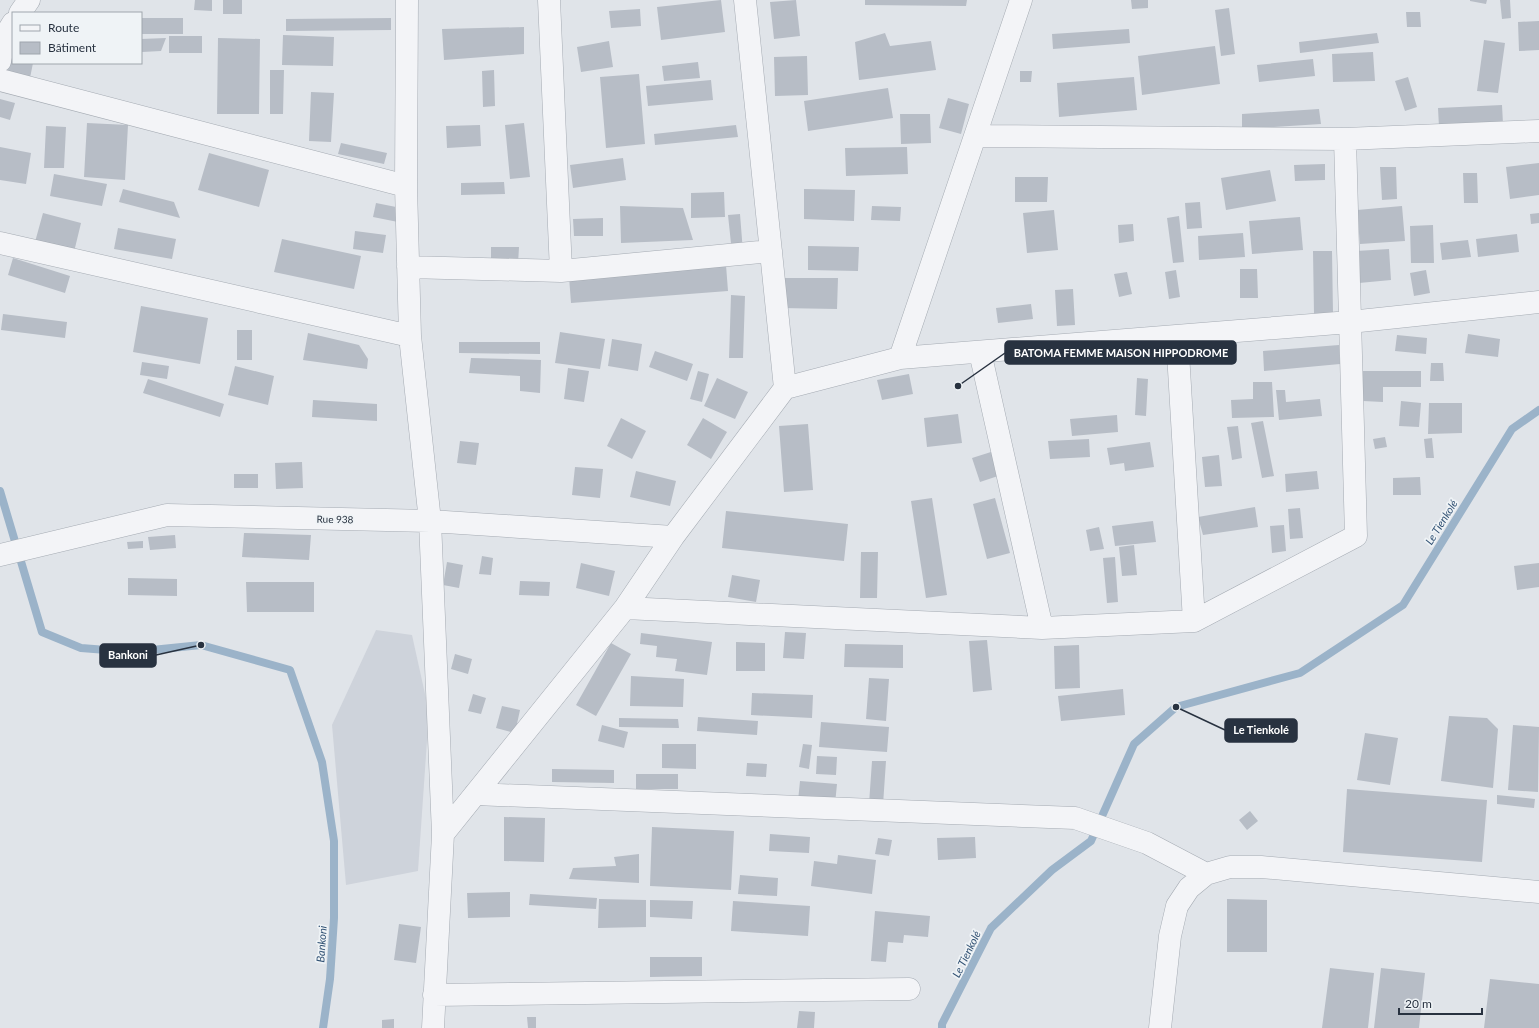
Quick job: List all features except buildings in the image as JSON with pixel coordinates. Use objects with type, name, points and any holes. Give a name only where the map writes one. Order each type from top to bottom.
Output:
[{"type":"street","points":[[21,12],[29,0]]},
{"type":"street","points":[[407,0],[406,186],[410,336],[430,521],[443,834],[433,1028]]},
{"type":"street","points":[[549,0],[561,271]]},
{"type":"street","points":[[744,0],[786,388]]},
{"type":"street","points":[[900,358],[1021,0]]},
{"type":"street","points":[[0,61],[6,34],[12,25]]},
{"type":"street","points":[[0,80],[406,186]]},
{"type":"street","points":[[975,136],[1345,140],[1539,132]]},
{"type":"street","points":[[625,608],[1042,628],[1194,621],[1356,536],[1345,140]]},
{"type":"street","points":[[0,243],[410,336]]},
{"type":"street","points":[[408,268],[561,271],[771,251]]},
{"type":"street","points":[[443,834],[625,608],[673,537],[786,388],[900,358],[1350,322],[1539,302]]},
{"type":"street","points":[[1177,336],[1194,621]]},
{"type":"street","points":[[980,352],[1042,628]]},
{"type":"street","name":"Rue 938","points":[[0,555],[167,515],[430,521],[673,537]]},
{"type":"street","points":[[475,794],[1076,818],[1147,843],[1206,874]]},
{"type":"street","points":[[1160,1028],[1170,936],[1177,906],[1189,888],[1206,874],[1230,867],[1261,867],[1539,892]]},
{"type":"street","points":[[434,994],[909,989]]},
{"type":"shaded area","points":[[376,630],[412,635],[429,712],[418,871],[346,885],[332,725]]},
{"type":"waterway","name":"Le Tienkolé","points":[[942,1028],[942,1024],[991,928],[1052,870],[1091,841],[1134,744],[1176,707],[1300,673],[1403,605],[1512,429],[1539,410]]},
{"type":"waterway","name":"Bankoni","points":[[0,491],[42,632],[81,648],[132,652],[201,645],[290,670],[322,762],[334,841],[334,918],[330,979],[323,1028]]},
{"type":"place","name":"BATOMA FEMME MAISON HIPPODROME","points":[[958,386]]},
{"type":"place","name":"Bankoni","points":[[201,645]]},
{"type":"place","name":"Le Tienkolé","points":[[1176,707]]}]
